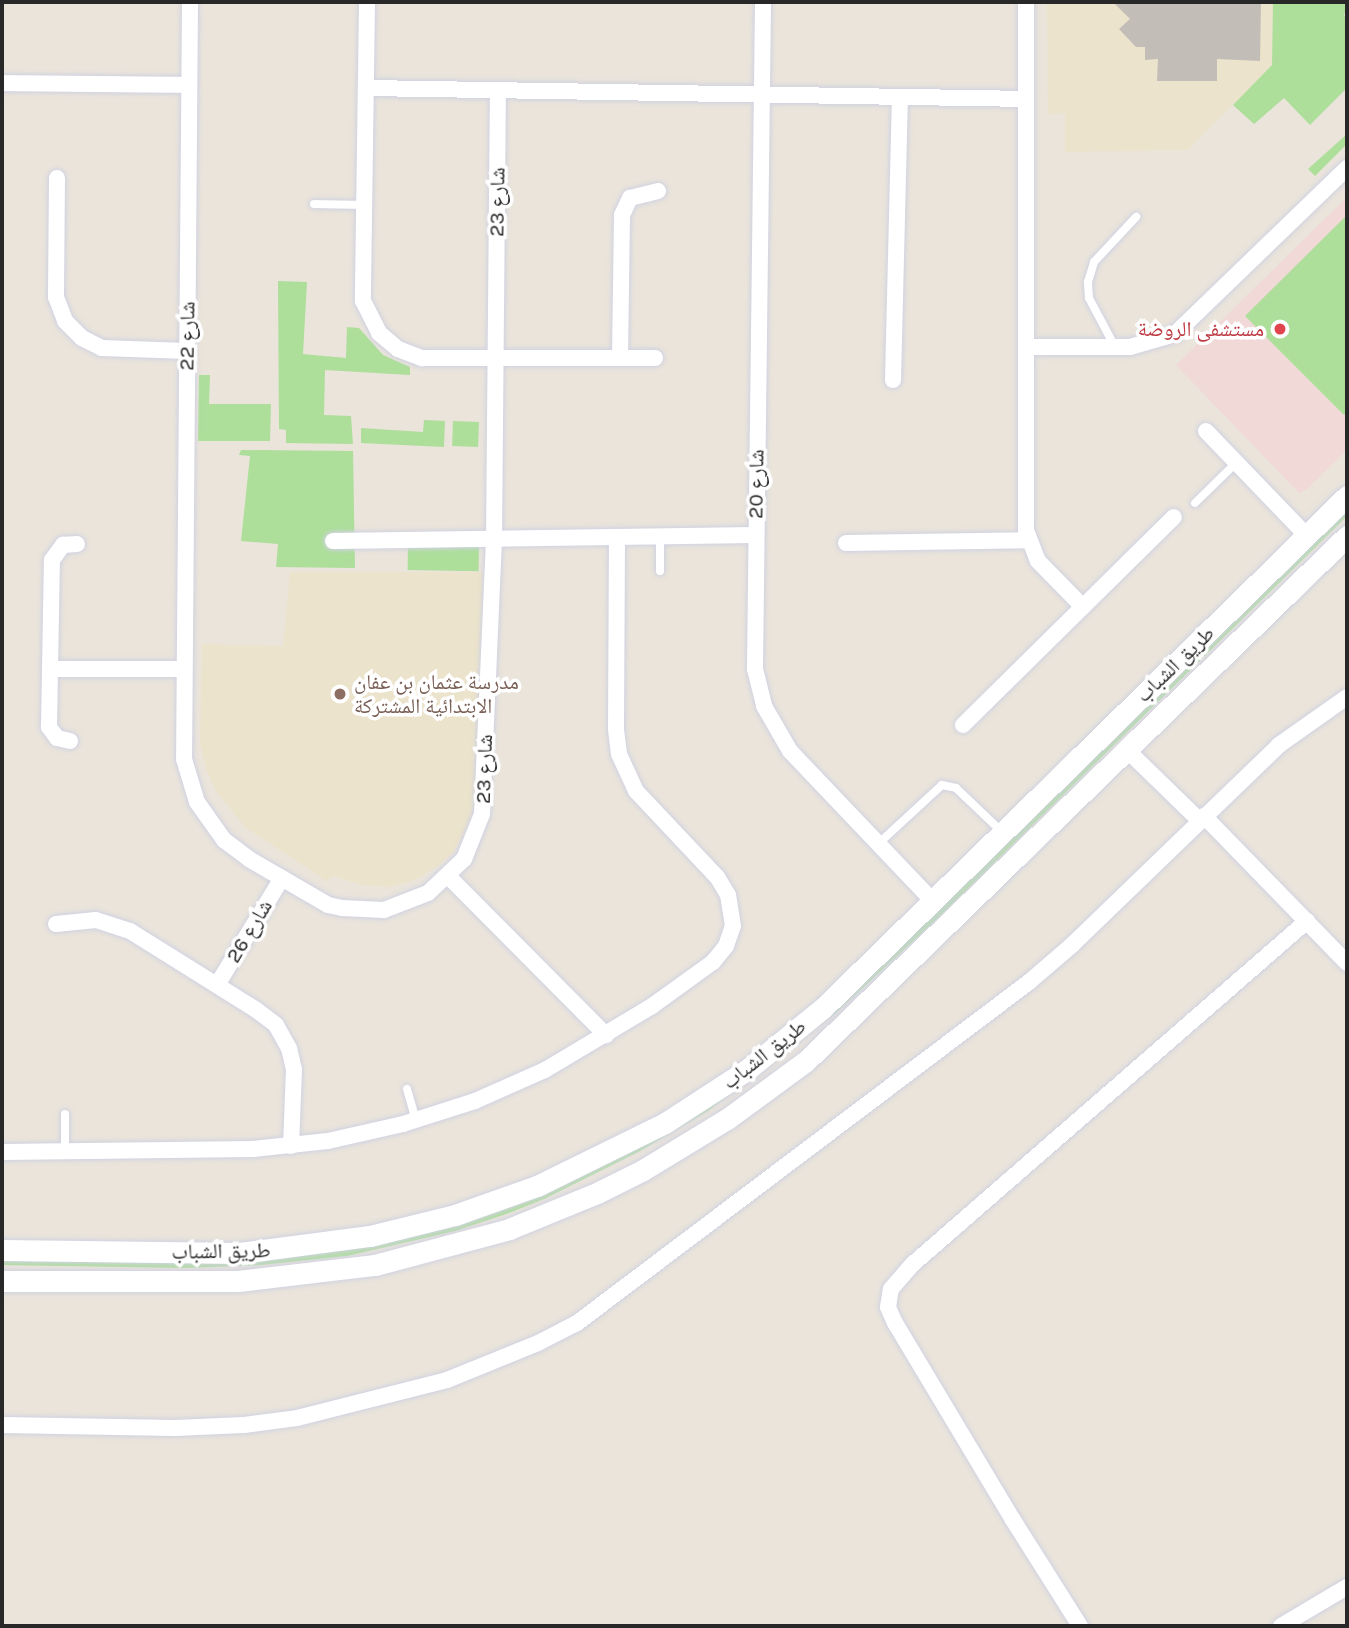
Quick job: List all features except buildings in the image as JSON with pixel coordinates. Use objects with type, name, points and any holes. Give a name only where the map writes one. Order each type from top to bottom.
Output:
[{"type":"main road","name":"طريق الشباب","points":[[2,1250],[240,1253],[284,1249],[412,1226],[527,1190],[622,1147],[707,1097],[748,1069],[824,1007],[1347,496]]},
{"type":"main road","name":"طريق الشباب","points":[[2,1281],[226,1281],[330,1272],[465,1243],[600,1192],[696,1139],[806,1061],[1347,536]]},
{"type":"street","name":"شارع 22","points":[[183,670],[190,2]]},
{"type":"street","points":[[367,2],[363,301],[379,333],[398,349],[422,358],[655,358]]},
{"type":"street","name":"شارع 20","points":[[763,2],[753,649],[764,706],[790,751],[933,901]]},
{"type":"street","points":[[1026,2],[1028,540],[1038,561],[1083,607]]},
{"type":"street","points":[[2,83],[189,85]]},
{"type":"street","points":[[366,88],[1026,99]]},
{"type":"street","name":"شارع 23","points":[[183,670],[184,759],[197,802],[224,840],[282,878],[328,905],[370,911],[414,901],[449,877],[472,845],[482,814],[494,539],[498,90]]},
{"type":"street","points":[[893,380],[900,97]]},
{"type":"street","points":[[1026,348],[1115,347],[1160,340],[1191,322],[1347,168]]},
{"type":"street","points":[[57,178],[56,297],[65,321],[82,338],[102,348],[187,351]]},
{"type":"street","points":[[620,358],[622,215],[626,203],[636,194],[658,191]]},
{"type":"street","points":[[1206,431],[1307,536]]},
{"type":"street","points":[[963,724],[1174,517]]},
{"type":"street","points":[[332,541],[755,535]]},
{"type":"street","points":[[2,1152],[215,1150],[290,1146],[366,1133],[416,1120],[511,1086],[606,1035],[713,962],[730,936],[733,915],[723,886],[636,791],[619,754],[616,728],[617,537]]},
{"type":"street","points":[[846,543],[1028,540]]},
{"type":"street","points":[[70,741],[57,738],[50,727],[52,560],[63,545],[77,544]]},
{"type":"street","points":[[50,669],[183,670]]},
{"type":"street","points":[[2,1425],[175,1428],[244,1425],[297,1418],[447,1380],[538,1343],[577,1323],[993,1011],[1072,945],[1279,745],[1347,697]]},
{"type":"street","points":[[1126,749],[1201,818],[1347,962]]},
{"type":"street","points":[[449,877],[606,1035]]},
{"type":"street","name":"شارع 26","points":[[217,985],[282,878]]},
{"type":"street","points":[[56,923],[82,919],[119,926],[267,1016],[276,1025],[289,1048],[294,1069],[290,1146]]},
{"type":"street","points":[[1080,1626],[895,1323],[888,1307],[891,1289],[914,1263],[1307,921]]},
{"type":"street","points":[[1281,1626],[1347,1587]]},
{"type":"lane","points":[[314,204],[364,205]]},
{"type":"lane","points":[[1115,347],[1089,298],[1088,282],[1094,262],[1136,217]]},
{"type":"lane","points":[[1195,503],[1236,463]]},
{"type":"lane","points":[[660,536],[660,571]]},
{"type":"lane","points":[[878,845],[942,785],[956,788],[1003,833]]},
{"type":"lane","points":[[407,1089],[416,1120]]},
{"type":"lane","points":[[65,1114],[65,1151]]},
{"type":"shaded area","points":[[1047,2],[1273,2],[1272,65],[1188,150],[1065,152],[1065,113],[1048,114]]},
{"type":"shaded area","name":"مستشفى الروضة","points":[[1347,197],[1347,450],[1306,490],[1299,493],[1176,365]]},
{"type":"shaded area","name":"مدرسة عثمان بن عفان الابتدائية المشتركة","points":[[290,572],[483,572],[476,801],[466,829],[453,852],[437,867],[415,880],[391,887],[362,885],[333,876],[327,881],[245,827],[216,791],[207,771],[200,743],[202,644],[283,646]]},
{"type":"green space","points":[[1273,2],[1347,2],[1344,15],[1347,19],[1347,88],[1310,125],[1284,98],[1254,124],[1233,105],[1272,65]]},
{"type":"green space","points":[[1347,134],[1347,144],[1315,176],[1308,169]]},
{"type":"green space","points":[[1347,215],[1347,412],[1344,415],[1245,316]]},
{"type":"green space","points":[[278,281],[307,282],[303,354],[346,358],[347,327],[359,328],[383,355],[410,367],[410,375],[325,370],[324,415],[351,416],[353,444],[286,443],[286,430],[279,429]]},
{"type":"green space","points":[[199,375],[210,375],[209,404],[271,404],[270,441],[198,441]]},
{"type":"green space","points":[[424,420],[445,421],[444,447],[361,443],[361,428],[423,432]]},
{"type":"green space","points":[[453,421],[479,422],[478,447],[452,446]]},
{"type":"green space","points":[[241,450],[353,451],[355,568],[276,567],[278,544],[241,541],[250,456],[239,455]]},
{"type":"green space","points":[[1347,501],[1347,516],[938,918],[837,1012],[708,1111],[640,1151],[544,1199],[509,1213],[455,1231],[347,1256],[261,1265],[185,1268],[2,1265],[2,1252],[233,1257],[523,1195],[760,1061]]},
{"type":"green space","points":[[408,545],[479,546],[479,571],[408,570]]},
{"type":"place","name":"مستشفى الروضة","points":[[1280,329]]},
{"type":"place","name":"مدرسة عثمان بن عفان الابتدائية المشتركة","points":[[340,694]]}]
